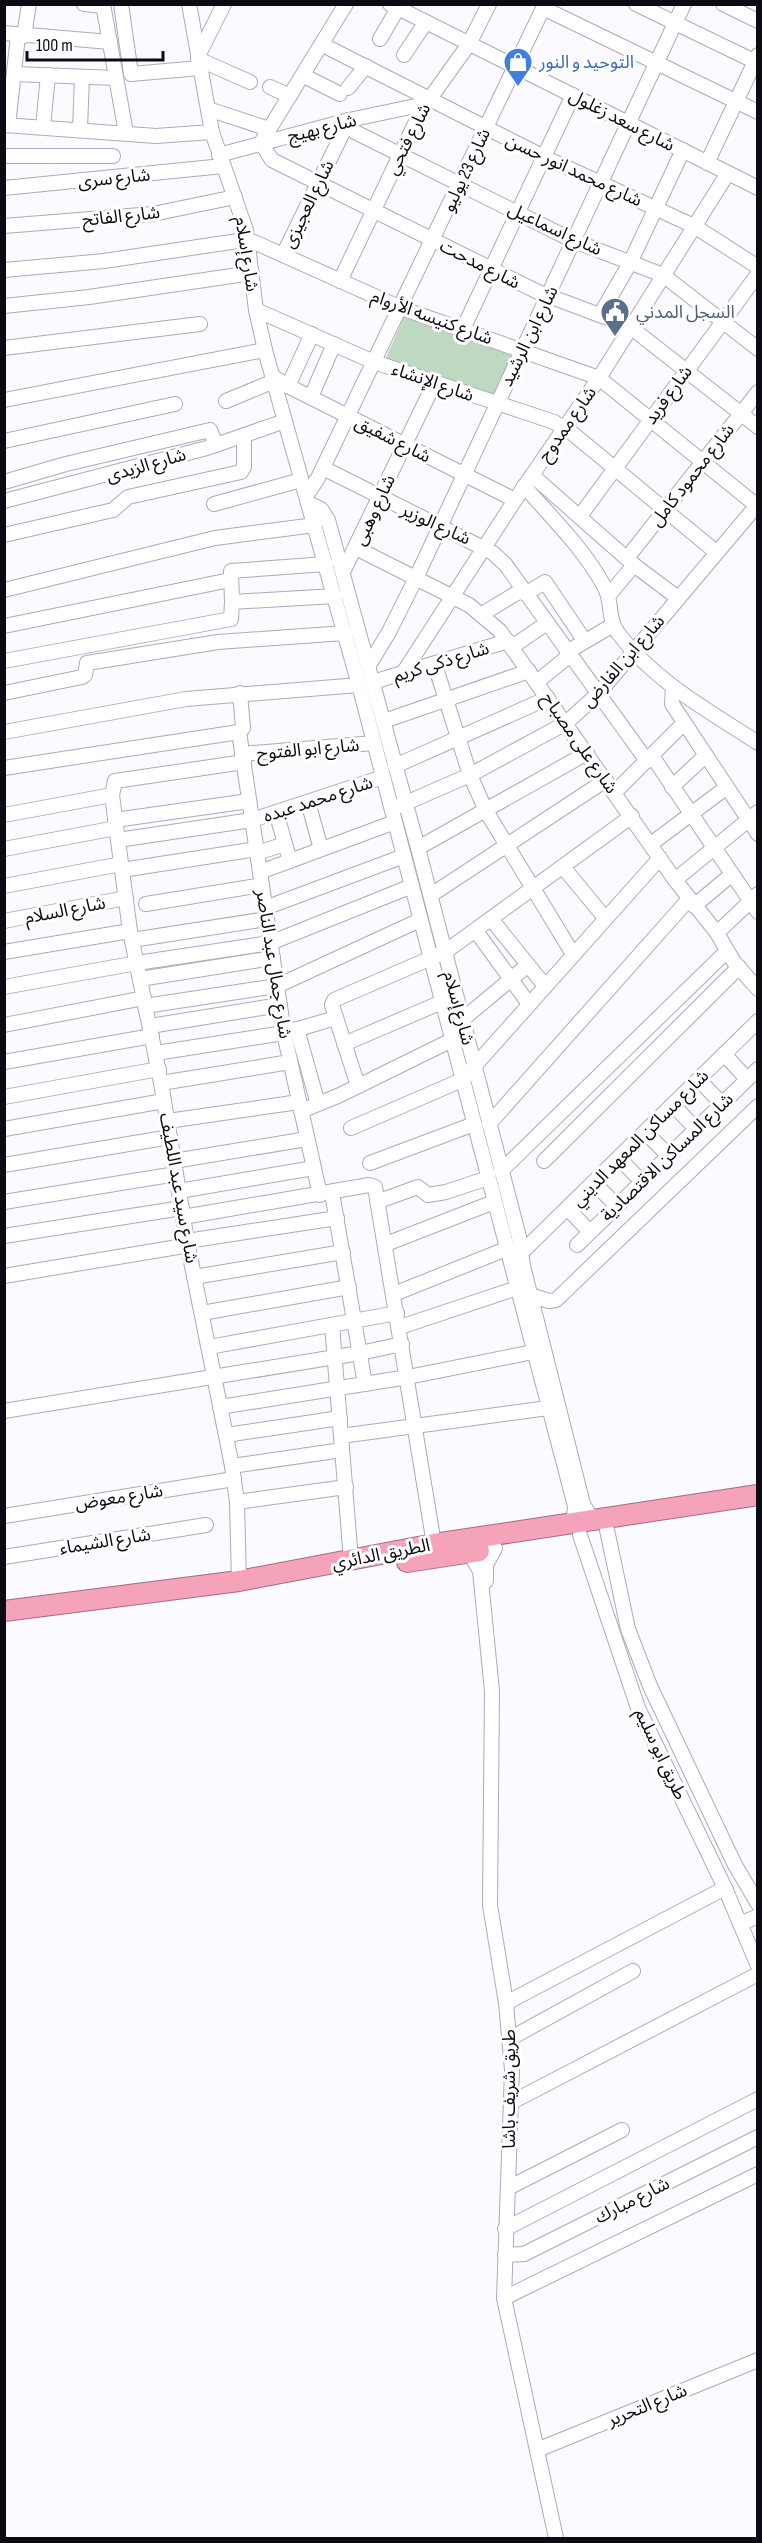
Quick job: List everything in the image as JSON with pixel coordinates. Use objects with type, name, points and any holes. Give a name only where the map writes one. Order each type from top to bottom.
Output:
[{"type":"highway","name":"الطريق الدائري","points":[[717,1508],[758,1495]]},
{"type":"highway","name":"الطريق الدائري","points":[[4,1624],[431,1551],[688,1511],[758,1508]]},
{"type":"highway","name":"الطريق الدائري","points":[[4,1611],[239,1581],[351,1560],[431,1551],[466,1553],[575,1530]]},
{"type":"street","points":[[29,4],[15,35],[14,74],[6,125],[165,136],[212,132]]},
{"type":"street","points":[[84,4],[103,5],[126,133]]},
{"type":"street","points":[[121,4],[130,74],[199,61],[250,82]]},
{"type":"street","name":"شارع إسلام","points":[[189,4],[212,132],[236,197],[248,241],[256,310],[265,350],[345,633],[384,722],[475,1066],[578,1499],[575,1530]]},
{"type":"street","points":[[199,61],[224,4]]},
{"type":"street","points":[[261,144],[346,4]]},
{"type":"street","name":"شارع فتحي","points":[[340,281],[427,101],[470,44],[489,4]]},
{"type":"street","points":[[636,4],[756,60],[707,163]]},
{"type":"street","name":"شارع ابن الرشيد","points":[[369,665],[385,640],[416,578],[684,4]]},
{"type":"street","points":[[723,4],[758,21]]},
{"type":"street","points":[[380,39],[398,7]]},
{"type":"street","name":"شارع سعد زغلول","points":[[398,7],[758,188]]},
{"type":"street","points":[[540,7],[656,65],[758,112]]},
{"type":"street","name":"شارع 23 يوليو","points":[[307,500],[515,67],[540,7]]},
{"type":"street","points":[[404,55],[426,22]]},
{"type":"street","points":[[15,35],[110,42]]},
{"type":"street","name":"شارع محمد انور حسن","points":[[323,45],[366,66],[427,101],[600,184],[694,226],[758,267]]},
{"type":"street","points":[[304,76],[344,91],[366,66]]},
{"type":"street","points":[[14,74],[116,78]]},
{"type":"street","points":[[43,128],[48,75]]},
{"type":"street","points":[[80,129],[82,77]]},
{"type":"street","points":[[270,87],[290,96]]},
{"type":"street","points":[[463,329],[573,95]]},
{"type":"street","name":"شارع بهيج","points":[[221,160],[261,144],[427,101]]},
{"type":"street","points":[[208,109],[269,129]]},
{"type":"street","name":"شارع اسماعيل","points":[[349,120],[350,127],[355,132],[574,241],[663,275],[758,349]]},
{"type":"street","name":"شارع العجيزى","points":[[283,255],[349,120]]},
{"type":"street","name":"شارع مدحت","points":[[261,144],[272,159],[373,211],[548,297],[629,326],[758,427]]},
{"type":"street","points":[[600,315],[630,263],[683,150]]},
{"type":"street","points":[[4,156],[113,156]]},
{"type":"street","name":"شارع سرى","points":[[4,188],[221,160]]},
{"type":"street","name":"شارع ممدوح","points":[[403,674],[515,500],[599,378],[629,326],[728,173]]},
{"type":"street","name":"شارع الفاتح","points":[[4,226],[153,214],[236,197]]},
{"type":"street","points":[[4,270],[104,261],[248,241]]},
{"type":"street","name":"شارع كنيسه الأروام","points":[[248,241],[401,308],[599,378],[757,504]]},
{"type":"street","points":[[4,306],[89,297],[252,273]]},
{"type":"street","name":"شارع فريد","points":[[579,516],[758,274]]},
{"type":"street","name":"شارع الإنشاء","points":[[256,310],[374,362],[564,427],[717,552]]},
{"type":"street","points":[[4,348],[200,324]]},
{"type":"street","points":[[288,386],[312,334]]},
{"type":"street","points":[[311,397],[334,344]]},
{"type":"street","points":[[4,400],[265,350]]},
{"type":"street","points":[[226,401],[273,378]]},
{"type":"street","name":"شارع شفيق","points":[[273,378],[515,500]]},
{"type":"street","name":"شارع وهبى","points":[[343,572],[435,382]]},
{"type":"street","name":"شارع محمود كامل","points":[[609,595],[664,511],[758,392]]},
{"type":"street","points":[[4,441],[175,404]]},
{"type":"street","name":"شارع الزيدى","points":[[4,501],[216,445],[285,421]]},
{"type":"street","points":[[4,482],[210,429],[216,445]]},
{"type":"street","points":[[4,535],[113,510],[128,497],[241,472],[244,467],[244,435]]},
{"type":"street","name":"شارع الوزير","points":[[323,468],[380,498],[484,547],[505,564],[598,694],[672,787],[731,875],[754,903]]},
{"type":"street","points":[[214,504],[301,480]]},
{"type":"street","points":[[528,481],[579,516],[631,562],[678,597]]},
{"type":"street","points":[[528,481],[609,595],[613,625],[633,650],[673,687],[758,743]]},
{"type":"street","name":"شارع إسلام","points":[[307,500],[325,514],[369,665],[367,684],[374,743],[548,1408],[578,1499],[602,1526]]},
{"type":"street","name":"شارع ابن الفارض","points":[[146,903],[261,878],[290,861],[393,816],[406,804],[470,775],[566,723],[598,694],[757,504]]},
{"type":"street","points":[[4,590],[215,538],[315,525]]},
{"type":"street","name":"شارع على مصباح","points":[[356,548],[482,614],[510,644],[675,880],[758,989]]},
{"type":"street","points":[[4,661],[231,618],[230,572],[326,564]]},
{"type":"street","points":[[4,626],[230,580]]},
{"type":"street","points":[[482,614],[545,582],[584,640]]},
{"type":"street","points":[[232,602],[335,596]]},
{"type":"street","name":"شارع ذكى كريم","points":[[4,732],[124,709],[240,693],[367,684],[510,644],[547,623]]},
{"type":"street","points":[[384,722],[445,699],[533,676],[569,654],[584,640],[613,625]]},
{"type":"street","points":[[4,693],[82,677],[85,675],[87,663],[218,642],[345,633]]},
{"type":"street","points":[[435,665],[470,775],[486,811],[573,954]]},
{"type":"street","points":[[673,687],[670,701],[727,788],[753,816],[758,834]]},
{"type":"street","name":"شارع جمال عبد الناصر","points":[[240,693],[243,728],[239,732],[280,1005],[290,1031],[290,1062],[314,1168],[337,1218],[365,1384]]},
{"type":"street","points":[[395,766],[548,698]]},
{"type":"street","points":[[615,792],[684,723]]},
{"type":"street","points":[[4,768],[239,732]]},
{"type":"street","name":"شارع ابو الفتوح","points":[[111,795],[115,781],[243,758],[374,743]]},
{"type":"street","points":[[418,848],[587,753]]},
{"type":"street","points":[[672,787],[705,756]]},
{"type":"street","name":"شارع محمد عبده","points":[[116,829],[252,820],[383,777]]},
{"type":"street","points":[[430,895],[606,780]]},
{"type":"street","points":[[651,844],[727,788]]},
{"type":"street","points":[[4,816],[111,795]]},
{"type":"street","name":"شارع سيد عبد اللطيف","points":[[111,795],[131,935],[156,1053],[194,1277],[233,1472],[237,1502],[239,1581]]},
{"type":"street","points":[[4,849],[116,829],[249,801]]},
{"type":"street","points":[[308,802],[321,849]]},
{"type":"street","points":[[276,812],[290,861]]},
{"type":"street","points":[[358,1086],[332,1005],[334,1000],[445,952],[632,816]]},
{"type":"street","points":[[675,880],[753,816]]},
{"type":"street","points":[[4,886],[122,867],[257,851],[285,844]]},
{"type":"street","points":[[4,952],[131,935],[266,913],[404,856]]},
{"type":"street","points":[[351,1128],[462,1080],[660,858]]},
{"type":"street","points":[[563,867],[605,918]]},
{"type":"street","points":[[489,1124],[691,902],[731,875]]},
{"type":"street","points":[[4,987],[137,963],[270,943],[412,886]]},
{"type":"street","name":"شارع السلام","points":[[4,921],[126,898]]},
{"type":"street","points":[[717,933],[754,903]]},
{"type":"street","points":[[4,1025],[145,1002],[277,986],[420,920]]},
{"type":"street","points":[[492,920],[545,986]]},
{"type":"street","points":[[476,931],[530,1004]]},
{"type":"street","points":[[501,1171],[727,951]]},
{"type":"street","points":[[140,979],[273,958]]},
{"type":"street","points":[[462,1020],[528,965]]},
{"type":"street","points":[[544,1161],[739,967]]},
{"type":"street","points":[[344,1044],[442,1002]]},
{"type":"street","points":[[4,1062],[280,1005]]},
{"type":"street","points":[[156,1053],[290,1031],[336,1018]]},
{"type":"street","name":"شارع مساكن المعهد الديني","points":[[510,1263],[568,1209],[724,1054],[757,1025]]},
{"type":"street","points":[[290,1031],[318,1104]]},
{"type":"street","points":[[168,1121],[318,1104],[452,1040]]},
{"type":"street","points":[[724,1054],[752,1074]]},
{"type":"street","points":[[4,1097],[160,1076],[290,1062]]},
{"type":"street","name":"شارع المساكن الاقتصادية","points":[[577,1245],[752,1074]]},
{"type":"street","points":[[699,1080],[722,1104]]},
{"type":"street","points":[[530,1295],[549,1301],[556,1300],[755,1108],[735,1091]]},
{"type":"street","points":[[4,1129],[165,1101]]},
{"type":"street","points":[[673,1105],[696,1129]]},
{"type":"street","points":[[708,1118],[726,1136]]},
{"type":"street","points":[[370,1163],[474,1124]]},
{"type":"street","points":[[645,1132],[669,1156]]},
{"type":"street","points":[[4,1165],[170,1137]]},
{"type":"street","points":[[4,1202],[307,1139]]},
{"type":"street","points":[[682,1143],[700,1162]]},
{"type":"street","points":[[619,1158],[642,1182]]},
{"type":"street","points":[[658,1166],[676,1185]]},
{"type":"street","points":[[179,1191],[314,1168]]},
{"type":"street","points":[[379,1201],[418,1187],[428,1195],[446,1192],[488,1178]]},
{"type":"street","points":[[594,1183],[631,1228]]},
{"type":"street","points":[[4,1236],[326,1194],[372,1185],[377,1189],[416,1424],[431,1551]]},
{"type":"street","points":[[386,1244],[494,1202]]},
{"type":"street","points":[[568,1209],[590,1232]]},
{"type":"street","points":[[4,1276],[337,1218]]},
{"type":"street","points":[[394,1294],[506,1249]]},
{"type":"street","points":[[194,1277],[343,1252]]},
{"type":"street","points":[[202,1313],[349,1287]]},
{"type":"street","points":[[400,1327],[517,1288]]},
{"type":"street","points":[[209,1347],[397,1313]]},
{"type":"street","points":[[332,1324],[351,1560]]},
{"type":"street","points":[[4,1411],[360,1353],[402,1344]]},
{"type":"street","points":[[220,1407],[408,1377],[532,1352]]},
{"type":"street","name":"شارع معوض","points":[[4,1516],[233,1472],[416,1424],[548,1408]]},
{"type":"street","points":[[226,1435],[340,1418]]},
{"type":"street","points":[[237,1502],[346,1487]]},
{"type":"street","name":"شارع الشيماء","points":[[4,1557],[206,1525]]},
{"type":"street","name":"طريق ابو سليم","points":[[602,1526],[628,1629],[650,1686],[735,1865],[758,1904]]},
{"type":"street","name":"طريق ابو سليم","points":[[575,1530],[636,1701],[725,1888],[758,1966]]},
{"type":"street","name":"طريق شريف باشا","points":[[484,1600],[487,1594],[486,1565],[495,1548]]},
{"type":"street","name":"طريق شريف باشا","points":[[466,1553],[478,1567],[484,1600],[493,1713],[489,1890],[511,2038],[512,2102],[505,2229],[504,2298],[556,2538]]},
{"type":"street","points":[[506,2003],[725,1888]]},
{"type":"street","points":[[740,1924],[758,1916]]},
{"type":"street","points":[[511,2038],[633,1971]]},
{"type":"street","points":[[512,2102],[758,1974]]},
{"type":"street","points":[[505,2229],[758,2099]]},
{"type":"street","points":[[508,2187],[622,2130]]},
{"type":"street","name":"شارع مبارك","points":[[505,2255],[524,2254],[758,2137]]},
{"type":"street","points":[[504,2298],[758,2174]]},
{"type":"street","name":"شارع التحرير","points":[[537,2450],[758,2360]]},
{"type":"green space","points":[[404,317],[512,353],[493,399],[384,362]]},
{"type":"place","name":"التوحيد و النور","points":[[518,88]]},
{"type":"place","name":"السجل المدني","points":[[615,338]]}]
